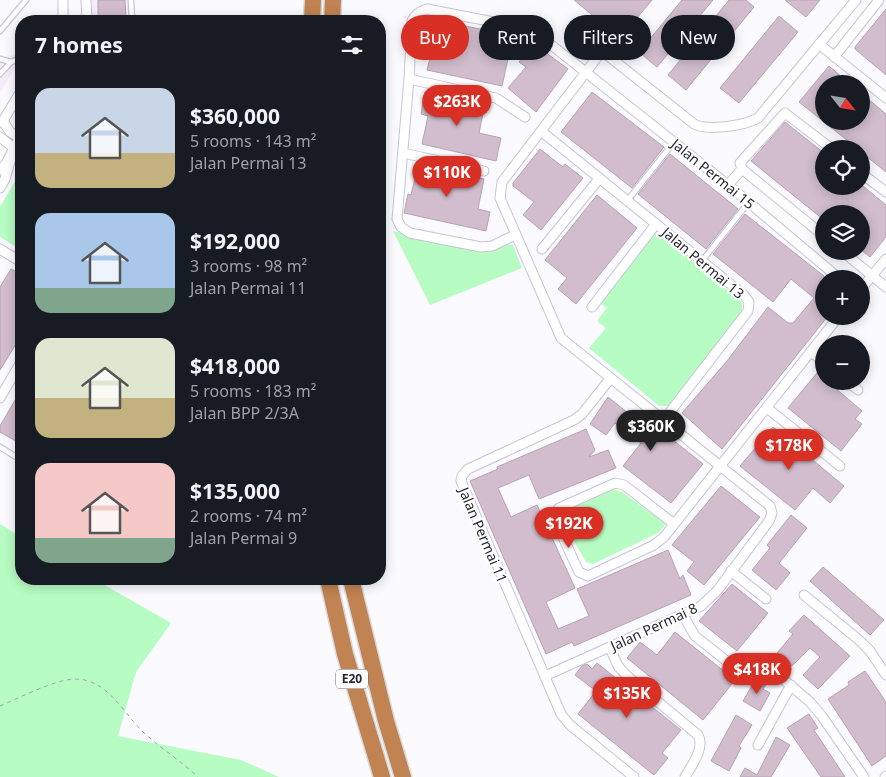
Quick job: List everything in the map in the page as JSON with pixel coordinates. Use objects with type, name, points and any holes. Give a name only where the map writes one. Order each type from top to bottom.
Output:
[{"type":"highway","points":[[312,15],[313,0]]},
{"type":"highway","points":[[333,15],[334,0]]},
{"type":"highway","name":"E20","points":[[329,585],[345,654],[382,777]]},
{"type":"highway","name":"E20","points":[[352,585],[386,721],[403,777]]},
{"type":"street","points":[[63,0],[63,15]]},
{"type":"street","points":[[86,0],[87,15]]},
{"type":"street","points":[[541,131],[602,51],[698,127],[744,124],[758,118],[856,0]]},
{"type":"street","points":[[834,57],[879,0]]},
{"type":"street","name":"Jalan Permai 15","points":[[515,235],[486,247],[405,230],[397,219],[412,21],[418,13],[427,9],[525,28],[535,32],[728,185],[829,270]]},
{"type":"street","points":[[819,44],[886,98]]},
{"type":"street","points":[[409,79],[496,98],[526,118]]},
{"type":"street","points":[[15,100],[2,121],[10,132],[15,134]]},
{"type":"street","points":[[815,229],[742,169],[740,163],[785,113],[820,140]]},
{"type":"street","name":"Jalan Permai 13","points":[[541,131],[744,295],[749,302],[748,312],[663,422]]},
{"type":"street","name":"Jalan Permai 8","points":[[541,131],[502,182],[499,189],[500,198],[515,235],[558,333],[566,344],[770,506],[772,514],[769,521],[709,600],[683,615],[545,676]]},
{"type":"street","points":[[0,137],[14,148]]},
{"type":"street","points":[[0,170],[7,162],[14,148]]},
{"type":"street","points":[[0,188],[6,179],[14,148]]},
{"type":"street","points":[[402,152],[484,171]]},
{"type":"street","points":[[728,185],[742,169]]},
{"type":"street","points":[[542,249],[599,179]]},
{"type":"street","points":[[870,179],[886,192]]},
{"type":"street","points":[[592,307],[656,224]]},
{"type":"street","points":[[1,251],[15,259]]},
{"type":"street","points":[[870,278],[886,258]]},
{"type":"street","points":[[853,260],[886,287]]},
{"type":"street","points":[[674,524],[619,483],[615,483],[559,508],[554,518],[580,572],[588,576],[654,545],[664,537],[832,325]]},
{"type":"street","points":[[811,352],[815,355]]},
{"type":"street","points":[[0,398],[15,372]]},
{"type":"street","name":"Jalan Permai 11","points":[[545,676],[461,486],[462,476],[468,469],[574,420],[582,414],[610,379]]},
{"type":"street","points":[[767,408],[840,466]]},
{"type":"street","points":[[732,571],[766,599]]},
{"type":"street","points":[[804,595],[859,640],[870,651],[886,675]]},
{"type":"street","points":[[683,615],[695,636],[734,668]]},
{"type":"street","points":[[610,648],[618,666],[627,676],[698,735],[701,740],[700,746],[687,774]]},
{"type":"street","points":[[765,664],[791,685],[821,715],[864,777]]},
{"type":"street","points":[[545,676],[561,714],[570,725],[634,777]]},
{"type":"street","points":[[758,745],[791,685]]},
{"type":"lane","points":[[0,31],[26,0]]},
{"type":"lane","points":[[131,0],[132,15]]},
{"type":"lane","points":[[0,60],[11,62]]},
{"type":"lane","points":[[0,74],[11,62],[15,60]]},
{"type":"lane","points":[[627,201],[674,142]]},
{"type":"lane","points":[[702,261],[748,202]]},
{"type":"lane","points":[[0,447],[15,456]]},
{"type":"path","points":[[0,706],[61,682],[84,679],[95,683],[114,697],[142,731],[198,777]]},
{"type":"shaded area","points":[[89,0],[129,0],[130,15],[90,15]]},
{"type":"shaded area","points":[[15,54],[15,67],[0,93],[0,60]]},
{"type":"green space","points":[[15,181],[15,246],[0,237],[0,207]]},
{"type":"green space","points":[[393,231],[490,252],[505,244],[513,245],[522,268],[430,305]]},
{"type":"green space","points":[[654,234],[660,234],[742,302],[742,312],[668,406],[659,406],[589,348],[606,328],[597,321],[607,308],[598,302]]},
{"type":"green space","points":[[611,489],[622,492],[666,524],[658,533],[593,564],[586,562],[563,522],[565,512]]},
{"type":"green space","points":[[0,524],[15,533],[15,585],[104,585],[171,623],[136,672],[118,736],[241,760],[279,777],[0,777]]},
{"type":"building","points":[[98,0],[125,0],[126,15],[98,15]]},
{"type":"building","points":[[574,0],[652,0],[639,15],[592,15]]},
{"type":"building","points":[[682,0],[713,0],[700,15],[670,15]]},
{"type":"building","points":[[729,0],[746,0],[754,7],[735,30],[735,15],[717,15]]},
{"type":"building","points":[[785,0],[820,0],[806,17]]},
{"type":"building","points":[[886,9],[886,75],[855,47]]},
{"type":"building","points":[[779,16],[798,32],[739,103],[720,88]]},
{"type":"building","points":[[661,25],[661,60],[663,60],[657,67],[649,60],[651,60],[651,37]]},
{"type":"building","points":[[469,27],[479,29],[479,60],[508,60],[502,86],[427,70],[430,60],[469,60]]},
{"type":"building","points":[[554,59],[568,69],[536,112],[508,88],[526,67],[519,62],[521,60]]},
{"type":"building","points":[[680,60],[711,60],[686,90],[668,75]]},
{"type":"building","points":[[829,66],[840,75],[822,75]]},
{"type":"building","points":[[815,83],[815,115],[799,102]]},
{"type":"building","points":[[425,92],[485,104],[479,133],[501,138],[496,161],[422,144],[428,116],[421,114]]},
{"type":"building","points":[[592,92],[664,147],[632,188],[561,132]]},
{"type":"building","points":[[870,101],[886,114],[886,172],[870,159],[870,140],[847,140],[834,130],[870,130]]},
{"type":"building","points":[[785,122],[815,146],[815,195],[870,195],[870,192],[886,205],[886,237],[870,257],[870,205],[815,205],[815,213],[751,161]]},
{"type":"building","points":[[540,149],[563,167],[565,164],[583,178],[541,230],[523,215],[534,202],[513,186],[513,183]]},
{"type":"building","points":[[670,154],[738,209],[706,249],[638,194]]},
{"type":"building","points":[[418,165],[484,179],[478,209],[490,212],[486,231],[404,213],[408,194],[411,195]]},
{"type":"building","points":[[597,195],[637,228],[576,304],[558,289],[567,278],[545,260]]},
{"type":"building","points":[[745,214],[816,270],[815,325],[821,325],[722,449],[682,413],[727,361],[768,307],[788,323],[793,323],[814,298],[791,279],[773,302],[713,254]]},
{"type":"building","points":[[11,269],[15,271],[15,346],[0,370],[0,287]]},
{"type":"building","points":[[815,375],[815,390],[838,390],[862,411],[855,419],[862,424],[841,451],[788,408]]},
{"type":"building","points":[[608,397],[633,417],[638,412],[703,464],[671,503],[623,466],[641,443],[615,423],[606,435],[590,424]]},
{"type":"building","points":[[15,400],[15,441],[0,432],[0,426]]},
{"type":"building","points":[[773,427],[844,486],[830,503],[813,488],[795,510],[740,466]]},
{"type":"building","points":[[586,429],[595,450],[589,457],[608,450],[616,468],[539,499],[529,475],[498,488],[511,517],[537,505],[575,588],[546,602],[558,629],[589,616],[577,589],[668,550],[680,579],[683,575],[691,595],[574,646],[572,642],[546,654],[470,481],[498,469],[497,467]]},
{"type":"building","points":[[721,486],[760,517],[704,585],[687,571],[694,562],[672,545]]},
{"type":"building","points":[[791,515],[807,528],[779,563],[790,573],[776,590],[752,570],[770,548],[767,545]]},
{"type":"building","points":[[823,567],[884,620],[870,635],[810,581]]},
{"type":"building","points":[[732,584],[768,613],[737,651],[699,621]]},
{"type":"building","points":[[804,615],[850,656],[818,689],[803,675],[820,657],[810,648],[792,666],[777,653],[793,634],[789,631]]},
{"type":"building","points":[[675,632],[735,680],[703,720],[627,658],[640,642],[657,655]]},
{"type":"building","points":[[597,663],[681,730],[662,753],[668,758],[654,775],[578,714],[596,691],[575,675],[582,666],[587,664],[592,669]]},
{"type":"building","points":[[865,671],[886,702],[886,756],[872,766],[828,699],[849,685],[848,682]]},
{"type":"building","points":[[757,677],[767,683],[763,689],[770,693],[760,711],[743,701]]},
{"type":"building","points":[[809,714],[818,728],[814,730],[845,777],[821,777],[787,728]]},
{"type":"building","points":[[736,715],[752,725],[739,746],[741,748],[729,771],[711,761]]},
{"type":"building","points":[[776,737],[790,745],[771,777],[740,777],[745,768],[757,775]]}]
